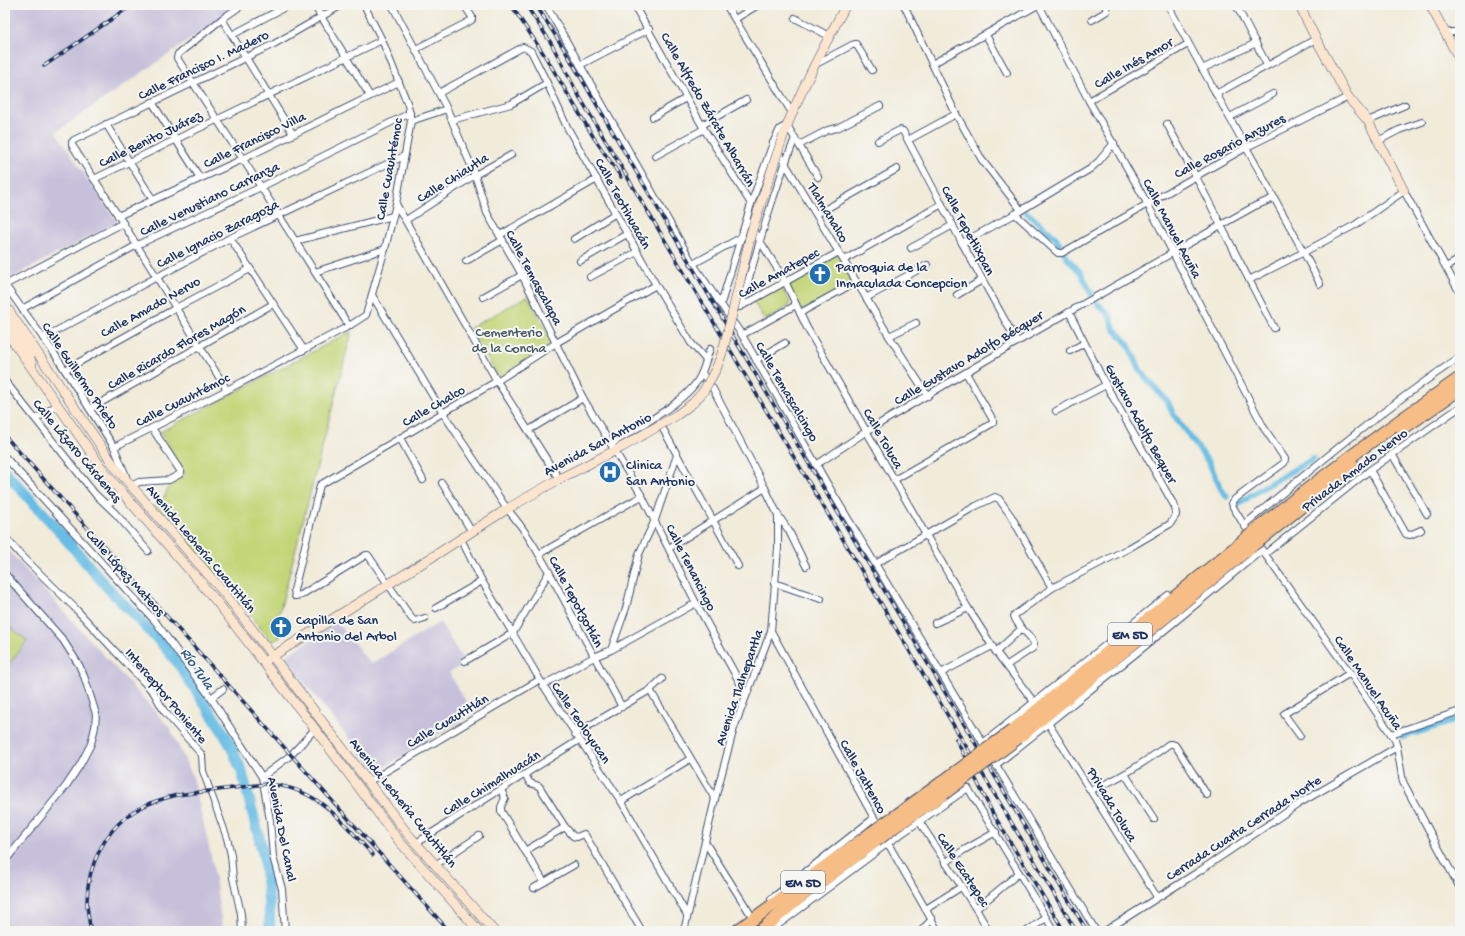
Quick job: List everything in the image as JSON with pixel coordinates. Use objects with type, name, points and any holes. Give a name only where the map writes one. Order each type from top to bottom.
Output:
[{"type":"highway","name":"EM 5D","points":[[1256,541],[1285,507],[1377,437],[1460,378]]},
{"type":"highway","name":"EM 5D","points":[[760,931],[803,895],[878,839],[892,824],[1015,734],[1371,450],[1460,389]]},
{"type":"highway","name":"EM 5D","points":[[738,931],[878,839]]},
{"type":"main road","name":"Avenida San Antonio","points":[[263,662],[507,509],[616,447],[677,416],[693,403],[703,392],[717,367],[732,315],[751,233],[783,136],[815,64],[846,5]]},
{"type":"main road","points":[[1299,5],[1348,97],[1368,121],[1404,191]]},
{"type":"main road","points":[[1430,5],[1460,60]]},
{"type":"main road","name":"Avenida Lecheria Cuautitlán","points":[[5,305],[115,467],[226,595],[416,843],[494,931]]},
{"type":"main road","points":[[5,318],[28,351],[34,372]]},
{"type":"main road","name":"Avenida Lecheria Cuautitlán","points":[[5,330],[106,474],[217,602],[315,729],[398,841],[479,931]]},
{"type":"street","points":[[242,5],[176,56],[349,326]]},
{"type":"street","points":[[232,35],[289,5]]},
{"type":"street","points":[[314,5],[370,96]]},
{"type":"street","name":"Calle Francisco I. Madero","points":[[94,179],[72,142],[74,140],[246,57],[321,18],[342,5]]},
{"type":"street","name":"Calle Cuauhtémoc","points":[[114,447],[304,350],[349,326],[366,315],[396,204],[411,121],[408,105],[382,40],[364,5]]},
{"type":"street","name":"Calle Temascalapa","points":[[392,5],[447,109],[475,175],[487,212],[522,275],[583,398],[616,447]]},
{"type":"street","points":[[416,49],[472,20],[472,17],[464,5]]},
{"type":"street","name":"Calle Temascalcingo","points":[[546,5],[693,264],[742,335],[832,492],[1096,931]]},
{"type":"street","name":"Calle Alfredo Zárate Albarrán","points":[[634,5],[649,29],[703,127],[751,204]]},
{"type":"street","points":[[726,5],[792,113]]},
{"type":"street","points":[[734,18],[758,5]]},
{"type":"street","points":[[904,5],[956,114],[982,160],[1021,210]]},
{"type":"street","points":[[932,64],[1039,5]]},
{"type":"street","name":"Calle Manuel Acuña","points":[[1039,5],[1089,101],[1147,203],[1264,428],[1286,461],[1235,499],[1232,503],[1233,507],[1244,525],[1350,673],[1391,734],[1397,747],[1403,782],[1460,888]]},
{"type":"street","points":[[1092,20],[1107,11],[1105,5]]},
{"type":"street","points":[[1168,5],[1188,44],[1304,252],[1320,284]]},
{"type":"street","points":[[1236,5],[1268,65]]},
{"type":"street","points":[[795,18],[829,36]]},
{"type":"street","points":[[222,19],[293,134]]},
{"type":"street","points":[[580,65],[649,29]]},
{"type":"street","points":[[1446,33],[1460,31]]},
{"type":"street","points":[[986,34],[1007,73]]},
{"type":"street","points":[[1216,94],[1316,39]]},
{"type":"street","points":[[217,120],[382,40]]},
{"type":"street","points":[[1202,69],[1256,43]]},
{"type":"street","points":[[815,64],[852,44],[856,44],[872,70]]},
{"type":"street","name":"Calle Inés Amor","points":[[1089,101],[1188,44]]},
{"type":"street","name":"Calle Teotihuacán","points":[[439,93],[523,47],[531,51],[548,83],[566,125],[656,286],[691,343],[706,360]]},
{"type":"street","name":"Calle Francisco Villa","points":[[118,216],[243,159],[399,82]]},
{"type":"street","points":[[452,120],[511,104],[548,83]]},
{"type":"street","points":[[1230,118],[1273,94]]},
{"type":"street","name":"Calle Rosario Anzures","points":[[1015,214],[1060,254],[1246,147],[1348,97]]},
{"type":"street","points":[[652,117],[686,98]]},
{"type":"street","points":[[655,156],[746,100]]},
{"type":"street","points":[[152,102],[200,178]]},
{"type":"street","points":[[1368,121],[1405,105]]},
{"type":"street","points":[[799,145],[880,106]]},
{"type":"street","points":[[411,121],[447,109]]},
{"type":"street","name":"Calle Venustiano Carranza","points":[[22,309],[137,246],[261,187],[410,113]]},
{"type":"street","points":[[908,140],[956,114]]},
{"type":"street","name":"Calle Benito Juárez","points":[[94,179],[217,120]]},
{"type":"street","points":[[1378,141],[1399,130],[1422,122]]},
{"type":"street","points":[[106,124],[153,200]]},
{"type":"street","points":[[1166,124],[1195,175],[1274,328]]},
{"type":"street","points":[[787,126],[818,177]]},
{"type":"street","name":"Avenida San Antonio","points":[[721,304],[751,204],[773,143],[780,129],[787,126]]},
{"type":"street","name":"Calle Tepetlixpan","points":[[878,140],[902,129],[952,226],[1017,342]]},
{"type":"street","points":[[741,306],[785,162],[795,138]]},
{"type":"street","name":"Tlalmanalco","points":[[773,143],[889,336],[928,396]]},
{"type":"street","points":[[962,243],[1015,214],[1090,168],[1114,143]]},
{"type":"street","name":"Calle Chiautla","points":[[406,220],[475,175],[511,155]]},
{"type":"street","name":"Calle Ignacio Zaragoza","points":[[43,338],[230,238],[404,156]]},
{"type":"street","points":[[817,214],[897,169]]},
{"type":"street","points":[[94,179],[227,390]]},
{"type":"street","points":[[466,261],[501,237],[597,179]]},
{"type":"street","points":[[1249,280],[1355,225],[1404,191],[1460,293]]},
{"type":"street","name":"Calle Gustavo Adolfo Bécquer","points":[[816,465],[866,431],[928,396],[1017,342],[1221,225],[1274,198]]},
{"type":"street","points":[[396,204],[497,381],[559,479]]},
{"type":"street","points":[[844,260],[942,204]]},
{"type":"street","points":[[574,239],[616,213]]},
{"type":"street","points":[[295,241],[393,216]]},
{"type":"street","name":"Calle Toluca","points":[[747,220],[785,281],[807,328],[968,608],[996,652],[1007,665]]},
{"type":"street","points":[[5,285],[123,223]]},
{"type":"street","points":[[911,248],[952,226]]},
{"type":"street","points":[[580,261],[627,234]]},
{"type":"street","points":[[693,264],[742,237]]},
{"type":"street","points":[[230,238],[304,350]]},
{"type":"street","points":[[315,272],[385,249]]},
{"type":"street","points":[[590,277],[637,252]]},
{"type":"street","name":"Calle Amatepec","points":[[728,314],[839,252]]},
{"type":"street","points":[[1446,267],[1460,259]]},
{"type":"street","points":[[866,298],[927,265]]},
{"type":"street","name":"Calle Amado Nervo","points":[[65,370],[176,308],[250,269]]},
{"type":"street","points":[[483,297],[522,275]]},
{"type":"street","points":[[957,295],[982,280]]},
{"type":"street","points":[[800,313],[856,282]]},
{"type":"street","name":"Calle Guillermo Prieto","points":[[5,285],[65,370],[114,447],[130,484]]},
{"type":"street","name":"Calle Chalco","points":[[388,584],[368,555],[366,555],[301,595],[295,596],[294,590],[320,485],[497,381],[556,343],[656,286]]},
{"type":"street","points":[[372,295],[443,413],[507,509]]},
{"type":"street","name":"Calle Ricardo Flores Magón","points":[[90,409],[273,304]]},
{"type":"street","points":[[742,335],[796,305]]},
{"type":"street","name":"Gustavo Adolfo Bequer","points":[[1052,588],[1129,548],[1170,524],[1176,515],[1175,507],[1106,385],[1069,312]]},
{"type":"street","points":[[889,336],[916,323]]},
{"type":"street","points":[[756,360],[785,343]]},
{"type":"street","points":[[1070,352],[1084,343]]},
{"type":"street","name":"Avenida San Antonio","points":[[616,447],[690,390],[702,373],[710,349]]},
{"type":"street","points":[[1244,525],[1370,422],[1431,376],[1460,357]]},
{"type":"street","name":"Avenida Tlalnepantla","points":[[684,931],[715,799],[734,728],[770,631],[778,548],[778,515],[713,389],[702,373]]},
{"type":"street","points":[[894,480],[993,423],[993,420],[966,373]]},
{"type":"street","name":"Calle Lázaro Cárdenas","points":[[5,381],[95,494],[116,514],[148,551]]},
{"type":"street","points":[[1056,411],[1106,385]]},
{"type":"street","points":[[529,430],[583,398]]},
{"type":"street","points":[[36,419],[57,404]]},
{"type":"street","name":"Privada Amado Nervo","points":[[1256,541],[1370,470],[1460,407]]},
{"type":"street","points":[[130,484],[169,480],[181,472],[152,428]]},
{"type":"street","points":[[663,429],[738,566]]},
{"type":"street","points":[[400,438],[423,480]]},
{"type":"street","name":"Calle Tenancingo","points":[[616,447],[696,602],[746,694]]},
{"type":"street","points":[[1392,454],[1427,514]]},
{"type":"street","points":[[611,650],[626,608],[639,554],[655,520],[677,455]]},
{"type":"street","name":"Calle López Mateos","points":[[5,457],[155,621],[211,698]]},
{"type":"street","points":[[1370,470],[1406,534],[1410,535],[1421,530]]},
{"type":"street","points":[[442,483],[472,532]]},
{"type":"street","points":[[669,548],[765,488]]},
{"type":"street","points":[[107,505],[122,493]]},
{"type":"street","points":[[539,554],[642,496]]},
{"type":"street","points":[[875,564],[976,506],[996,497],[999,499],[1011,516],[1052,588],[1014,616],[1021,629],[1033,641],[1034,644],[1033,648],[1007,665],[1034,702]]},
{"type":"street","name":"Calle Tepotzotlán","points":[[507,509],[539,554],[622,707]]},
{"type":"street","points":[[778,515],[789,531],[806,566]]},
{"type":"street","name":"Interceptor Poniente","points":[[5,537],[20,554],[74,606],[154,693],[164,711],[202,755],[204,771],[227,838],[231,855],[233,878],[241,914],[242,931]]},
{"type":"street","name":"Calle Teoloyucan","points":[[461,539],[482,581],[541,682],[621,801],[687,915]]},
{"type":"street","points":[[983,743],[1034,702],[1256,541]]},
{"type":"street","points":[[996,764],[1149,643],[1256,541]]},
{"type":"street","points":[[465,661],[513,633],[549,572]]},
{"type":"street","points":[[5,574],[63,640],[79,665],[84,676],[96,714],[91,744],[80,765],[66,786],[5,861]]},
{"type":"street","points":[[436,608],[482,581]]},
{"type":"street","points":[[388,584],[412,619],[418,621],[425,618]]},
{"type":"street","points":[[774,584],[821,599]]},
{"type":"street","name":"Calle Cuautitlán","points":[[368,782],[541,682],[611,650],[696,602]]},
{"type":"street","points":[[935,623],[968,608]]},
{"type":"street","points":[[996,652],[1021,629]]},
{"type":"street","name":"Calle Jaltenco","points":[[770,631],[874,818],[878,839],[926,909],[938,931]]},
{"type":"street","points":[[941,673],[992,646]]},
{"type":"street","points":[[1300,736],[1284,714],[1350,673]]},
{"type":"street","points":[[575,734],[650,690],[662,679]]},
{"type":"street","points":[[211,698],[223,689]]},
{"type":"street","points":[[650,690],[715,799]]},
{"type":"street","name":"Avenida Del Canal","points":[[211,698],[262,777],[270,820],[273,857],[282,889],[285,931]]},
{"type":"street","points":[[1391,734],[1460,711]]},
{"type":"street","name":"Privada Toluca","points":[[1048,723],[1157,897]]},
{"type":"street","points":[[262,777],[291,756],[315,729]]},
{"type":"street","name":"Calle Chimalhuacán","points":[[416,843],[579,740]]},
{"type":"street","points":[[1091,790],[1125,774],[1148,760],[1169,744],[1172,744],[1175,745],[1207,795]]},
{"type":"street","name":"Cerrada Cuarta Cerrada Norte","points":[[1105,931],[1198,872],[1300,803],[1397,747]]},
{"type":"street","points":[[621,801],[690,759]]},
{"type":"street","points":[[1125,774],[1154,818]]},
{"type":"street","points":[[525,775],[530,783],[539,786],[575,838],[582,834],[585,835],[642,931]]},
{"type":"street","points":[[770,931],[878,839],[919,821],[968,788],[996,832],[1054,931]]},
{"type":"street","points":[[501,790],[506,798],[501,807],[501,811],[544,882]]},
{"type":"street","points":[[730,931],[874,818]]},
{"type":"street","name":"Calle Ecatepec","points":[[919,821],[989,931]]},
{"type":"street","points":[[525,850],[566,827]]},
{"type":"street","points":[[945,862],[996,832]]},
{"type":"street","points":[[435,865],[479,836]]},
{"type":"street","points":[[705,842],[751,915]]},
{"type":"street","points":[[534,888],[574,865]]},
{"type":"street","points":[[976,909],[1019,873]]},
{"type":"street","points":[[926,909],[962,887]]},
{"type":"street","points":[[1027,931],[1046,918]]},
{"type":"street","points":[[921,931],[932,919]]},
{"type":"shaded area","points":[[5,5],[240,5],[56,132],[117,222],[5,281]]},
{"type":"shaded area","points":[[5,547],[170,728],[193,777],[213,865],[222,926],[219,931],[5,931]]},
{"type":"shaded area","points":[[440,622],[465,663],[449,673],[473,713],[376,772],[284,657],[337,623],[371,664]]},
{"type":"green space","points":[[838,253],[854,284],[800,312],[787,282]]},
{"type":"green space","points":[[780,286],[790,301],[788,307],[765,321],[753,301]]},
{"type":"green space","name":"Cementerio de la Concha","points":[[528,296],[554,344],[499,378],[470,328]]},
{"type":"green space","points":[[352,331],[275,630],[281,637],[272,642],[208,565],[155,505],[165,496],[170,484],[185,474],[160,432]]},
{"type":"green space","points":[[5,623],[27,641],[5,669]]},
{"type":"waterway","points":[[1026,212],[1056,238],[1068,259],[1081,273],[1092,295]]},
{"type":"waterway","points":[[1098,304],[1110,316],[1114,329],[1128,344],[1140,370],[1168,402],[1173,414],[1209,463],[1221,489],[1227,497]]},
{"type":"waterway","points":[[1237,505],[1265,486],[1313,459]]},
{"type":"waterway","name":"Río Tula","points":[[5,472],[52,523],[107,587],[164,646],[178,663],[231,746],[242,772],[264,857],[270,931]]},
{"type":"waterway","points":[[1403,737],[1460,719]]},
{"type":"railway","points":[[44,66],[132,5]]},
{"type":"railway","points":[[511,5],[545,56],[594,138],[621,177]]},
{"type":"railway","points":[[526,5],[551,43],[579,96],[1076,931]]},
{"type":"railway","points":[[536,5],[564,49],[1087,931]]},
{"type":"railway","points":[[5,436],[449,931]]},
{"type":"railway","points":[[956,739],[992,812],[1064,931]]},
{"type":"railway","points":[[91,931],[87,908],[88,887],[95,860],[101,847],[109,835],[128,815],[158,800],[172,796],[266,784],[284,786],[300,791],[327,808],[373,855]]},
{"type":"place","name":"Parroquia de la Inmaculada Concepcion","points":[[820,274]]},
{"type":"place","name":"Clinica San Antonio","points":[[610,472]]},
{"type":"place","name":"Capilla de San Antonio del Arbol","points":[[281,627]]}]
